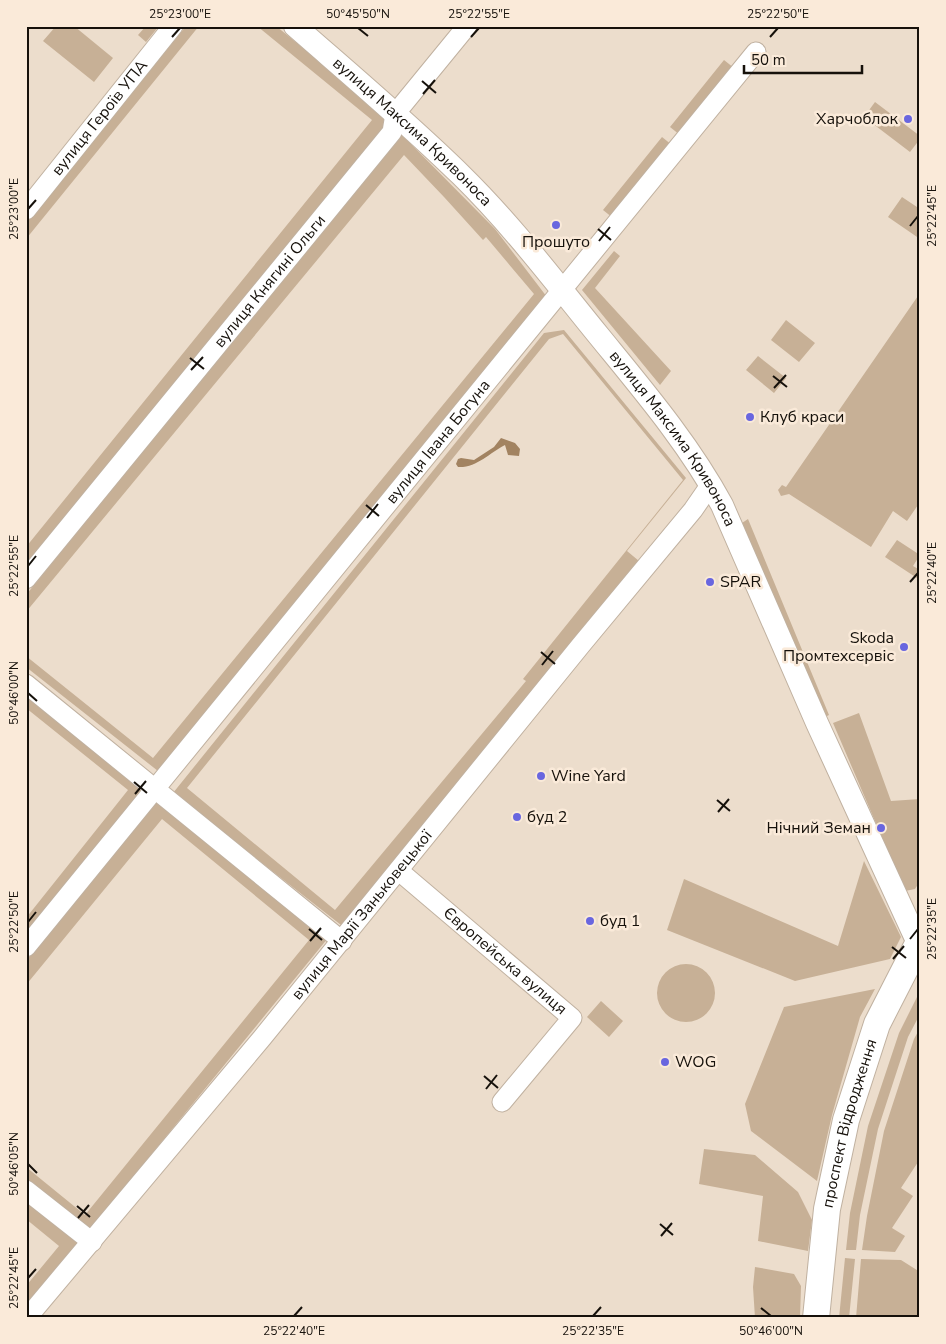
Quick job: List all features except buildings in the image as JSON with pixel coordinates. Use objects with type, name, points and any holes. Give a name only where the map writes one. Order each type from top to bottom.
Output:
[{"type":"main road","name":"проспект Відродження","points":[[816,1318],[827,1209],[846,1120],[877,1024],[919,942]]},
{"type":"street","name":"вулиця Героїв УПА","points":[[26,210],[173,26]]},
{"type":"street","name":"вулиця Максима Кривоноса","points":[[295,26],[462,176],[519,239],[649,397],[711,484],[722,505],[817,723],[919,942]]},
{"type":"street","name":"вулиця Княгині Ольги","points":[[26,579],[392,132],[395,114],[467,26]]},
{"type":"street","name":"вулиця Івана Богуна","points":[[26,948],[756,52]]},
{"type":"street","name":"вулиця Марії Заньковецької","points":[[27,1318],[342,941],[581,644],[693,510],[711,484]]},
{"type":"street","points":[[693,510],[722,505]]},
{"type":"street","points":[[26,684],[342,941]]},
{"type":"street","name":"Європейська вулиця","points":[[398,871],[572,1018],[502,1102]]},
{"type":"street","points":[[26,1190],[92,1242]]},
{"type":"shaded area","points":[[56,26],[74,26],[113,58],[94,82],[43,41]]},
{"type":"shaded area","points":[[146,26],[159,26],[146,42],[138,35]]},
{"type":"shaded area","points":[[186,26],[199,26],[26,239],[26,223]]},
{"type":"shaded area","points":[[257,26],[276,26],[390,119],[26,568],[26,547],[372,120]]},
{"type":"shaded area","points":[[724,60],[734,68],[680,135],[670,127]]},
{"type":"shaded area","points":[[875,102],[920,136],[920,139],[910,152],[864,117]]},
{"type":"shaded area","points":[[401,134],[495,229],[547,297],[158,771],[26,667],[26,656],[153,758],[534,294],[486,237],[483,240],[404,155],[26,612],[26,595]]},
{"type":"shaded area","points":[[662,137],[672,145],[613,218],[603,210]]},
{"type":"shaded area","points":[[902,197],[920,209],[920,239],[888,217]]},
{"type":"shaded area","points":[[614,251],[620,256],[595,288],[671,371],[660,385],[582,290]]},
{"type":"shaded area","points":[[920,293],[920,502],[907,521],[893,511],[871,547],[789,494],[781,496],[778,490],[782,485],[786,487]]},
{"type":"shaded area","points":[[786,320],[815,343],[799,362],[771,340]]},
{"type":"shaded area","points":[[564,330],[686,478],[627,551],[639,561],[341,925],[173,793],[544,333]],"holes":[[[563,334],[683,480],[523,679],[526,681],[335,910],[187,788],[549,339]]]},
{"type":"shaded area","points":[[758,356],[786,378],[774,393],[746,370]]},
{"type":"shaded area","points":[[501,438],[515,443],[520,449],[519,456],[508,455],[505,445],[471,465],[458,467],[456,464],[458,459],[461,458],[474,460],[494,447]]},
{"type":"shaded area","points":[[748,519],[829,715],[825,717],[742,523]]},
{"type":"shaded area","points":[[897,540],[920,555],[913,566],[920,570],[920,580],[885,557]]},
{"type":"shaded area","points":[[26,694],[143,790],[26,933],[26,918],[128,790],[26,708]]},
{"type":"shaded area","points":[[859,713],[891,801],[920,799],[920,881],[915,889],[905,891],[833,723]]},
{"type":"shaded area","points":[[158,800],[328,938],[88,1232],[26,1181],[26,1167],[85,1215],[309,940],[162,819],[26,985],[26,961]]},
{"type":"shaded area","points":[[864,861],[901,937],[890,959],[795,981],[667,930],[684,879],[838,946]]},
{"type":"shaded area","points":[[686,964],[697,966],[710,977],[715,993],[713,1004],[702,1017],[686,1022],[675,1020],[662,1009],[657,993],[659,982],[670,969]]},
{"type":"shaded area","points":[[875,989],[860,1017],[832,1115],[817,1181],[751,1131],[745,1104],[784,1007]]},
{"type":"shaded area","points":[[920,991],[920,1014],[908,1037],[878,1129],[860,1215],[856,1250],[846,1250],[850,1213],[868,1126],[899,1033]]},
{"type":"shaded area","points":[[601,1001],[623,1021],[609,1037],[587,1017]]},
{"type":"shaded area","points":[[920,1028],[920,1159],[901,1188],[913,1196],[892,1228],[905,1236],[895,1252],[862,1250],[884,1131],[914,1039]]},
{"type":"shaded area","points":[[704,1149],[755,1155],[798,1192],[812,1220],[808,1251],[758,1241],[763,1196],[699,1184]]},
{"type":"shaded area","points":[[26,1196],[83,1241],[26,1309],[26,1286],[59,1246],[26,1219]]},
{"type":"shaded area","points":[[845,1258],[855,1259],[849,1318],[839,1318]]},
{"type":"shaded area","points":[[861,1259],[901,1260],[920,1272],[920,1318],[856,1318]]},
{"type":"shaded area","points":[[755,1267],[794,1274],[801,1286],[800,1318],[755,1318],[753,1287]]},
{"type":"place","name":"Харчоблок","points":[[908,119]]},
{"type":"place","name":"Прошуто","points":[[556,225]]},
{"type":"place","name":"Клуб краси","points":[[750,417]]},
{"type":"place","name":"SPAR","points":[[710,582]]},
{"type":"place","name":"Skoda Промтехсервіс","points":[[904,647]]},
{"type":"place","name":"Wine Yard","points":[[541,776]]},
{"type":"place","name":"буд 2","points":[[517,817]]},
{"type":"place","name":"Нічний Земан","points":[[881,828]]},
{"type":"place","name":"буд 1","points":[[590,921]]},
{"type":"place","name":"WOG","points":[[665,1062]]}]
